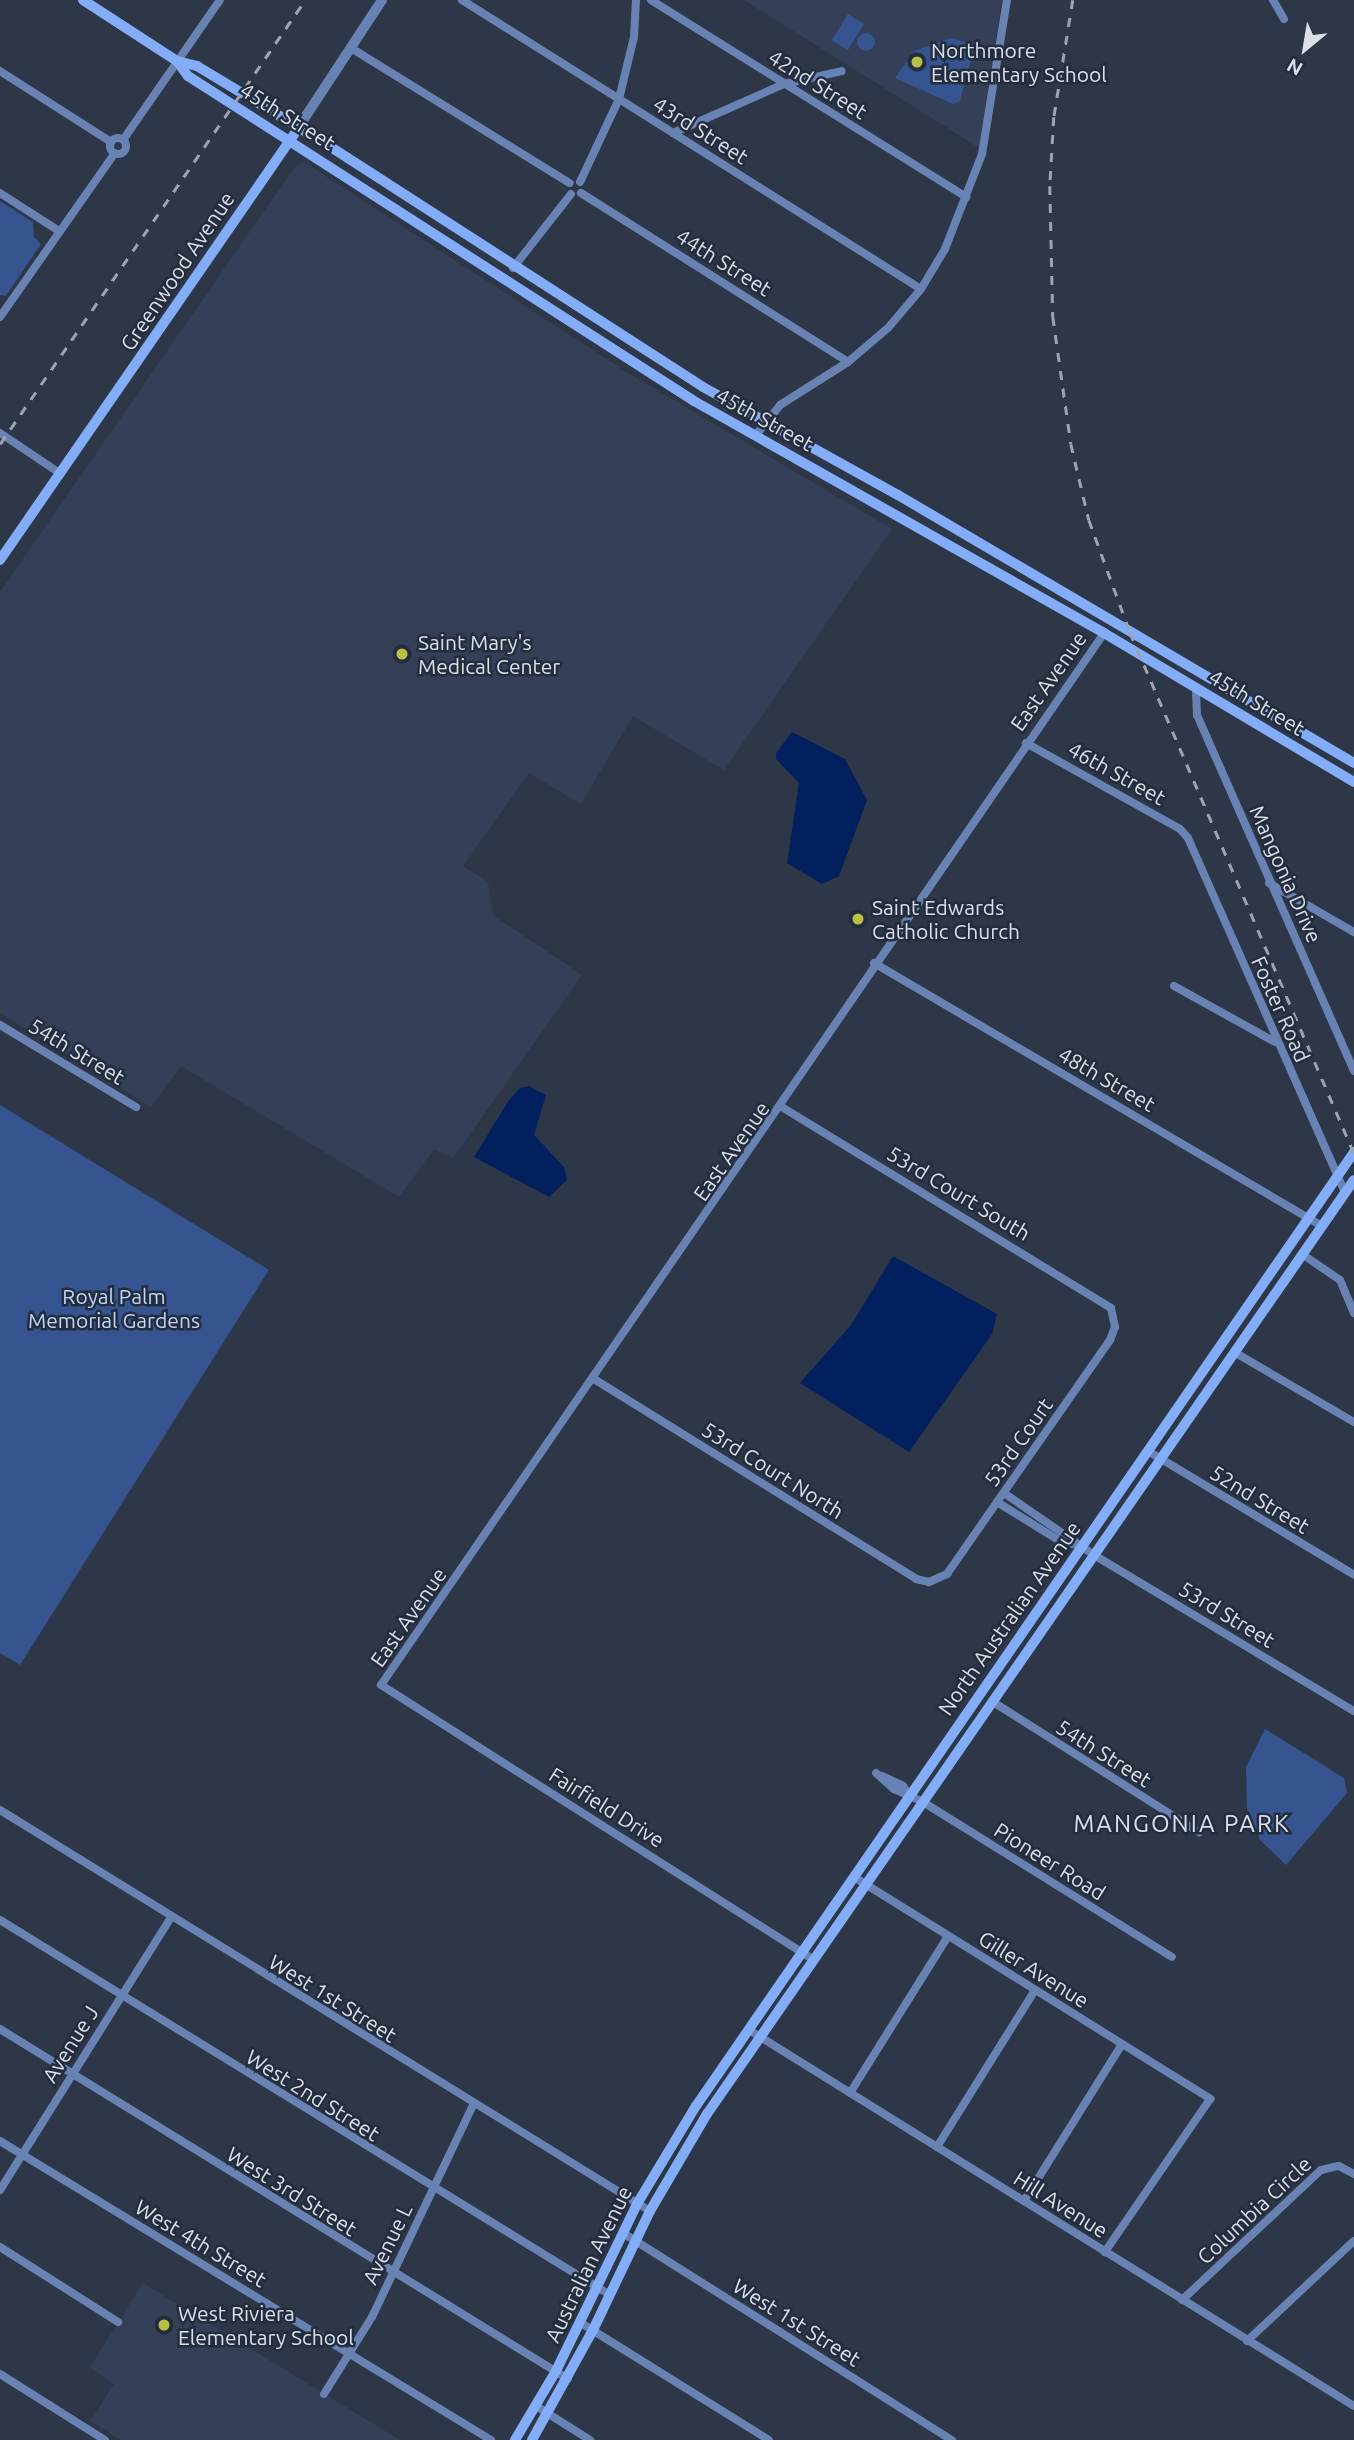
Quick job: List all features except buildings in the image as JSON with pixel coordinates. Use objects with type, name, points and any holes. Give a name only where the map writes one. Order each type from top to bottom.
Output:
[{"type":"main road","name":"45th Street","points":[[83,0],[177,61],[197,66],[298,128],[513,268],[764,422],[909,502],[1354,763]]},
{"type":"main road","name":"45th Street","points":[[177,61],[188,76],[291,138],[490,274],[755,436],[1104,633],[1354,782]]},
{"type":"main road","name":"Greenwood Avenue","points":[[0,560],[298,128]]},
{"type":"main road","name":"North Australian Avenue","points":[[696,2106],[1354,1152]]},
{"type":"main road","name":"North Australian Avenue","points":[[707,2114],[1354,1180]]},
{"type":"main road","points":[[1245,1310],[1258,1317]]},
{"type":"main road","name":"Australian Avenue","points":[[515,2440],[581,2323],[637,2204],[696,2106]]},
{"type":"main road","name":"Australian Avenue","points":[[532,2440],[568,2379],[650,2211],[707,2114]]},
{"type":"street","points":[[1,313],[115,153],[125,151],[124,140],[220,0]]},
{"type":"street","name":"Greenwood Avenue","points":[[298,128],[382,0]]},
{"type":"street","name":"43rd Street","points":[[462,0],[921,289]]},
{"type":"street","points":[[570,194],[581,193],[580,182],[619,99],[634,37],[636,0]]},
{"type":"street","name":"42nd Street","points":[[650,0],[966,197]]},
{"type":"street","points":[[755,436],[780,405],[848,362],[888,328],[921,289],[945,249],[982,154],[1007,0]]},
{"type":"street","points":[[1273,0],[1283,19]]},
{"type":"street","points":[[351,48],[570,183],[580,182]]},
{"type":"street","points":[[0,71],[111,142],[115,153]]},
{"type":"street","points":[[673,133],[784,84],[842,71]]},
{"type":"street","points":[[111,142],[124,140]]},
{"type":"street","points":[[513,268],[570,194],[570,183]]},
{"type":"street","points":[[0,193],[59,231]]},
{"type":"street","name":"44th Street","points":[[581,193],[848,362]]},
{"type":"street","points":[[0,433],[61,474]]},
{"type":"street","name":"East Avenue","points":[[381,1685],[782,1107],[874,963],[1104,633]]},
{"type":"street","name":"Mangonia Drive","points":[[1196,689],[1197,715],[1354,1071]]},
{"type":"street","name":"46th Street","points":[[1026,743],[1180,829],[1188,838]]},
{"type":"street","name":"Foster Road","points":[[1188,838],[1275,1043],[1345,1192]]},
{"type":"street","points":[[1269,883],[1354,932]]},
{"type":"street","name":"48th Street","points":[[874,963],[1322,1226]]},
{"type":"street","points":[[1174,986],[1275,1043]]},
{"type":"street","name":"54th Street","points":[[0,1025],[136,1107]]},
{"type":"street","name":"53rd Court South","points":[[782,1107],[1098,1297],[1113,1314]]},
{"type":"street","points":[[1302,1254],[1340,1280],[1354,1313]]},
{"type":"street","name":"53rd Court","points":[[935,1580],[951,1569],[1110,1339],[1113,1314]]},
{"type":"street","points":[[1234,1352],[1354,1422]]},
{"type":"street","name":"53rd Court North","points":[[594,1379],[914,1578],[935,1580]]},
{"type":"street","name":"52nd Street","points":[[1149,1451],[1354,1575]]},
{"type":"street","name":"53rd Street","points":[[1004,1493],[1094,1555],[1354,1711]]},
{"type":"street","name":"53rd Street","points":[[997,1502],[1063,1543],[1083,1546]]},
{"type":"street","name":"Fairfield Drive","points":[[381,1685],[814,1960]]},
{"type":"street","name":"54th Street","points":[[993,1702],[1199,1832]]},
{"type":"street","name":"Pioneer Road","points":[[910,1796],[1172,1957]]},
{"type":"street","name":"West 1st Street","points":[[1,1814],[650,2211]]},
{"type":"street","name":"Giller Avenue","points":[[854,1877],[1210,2099],[1105,2252]]},
{"type":"street","name":"Avenue J","points":[[0,2190],[171,1917]]},
{"type":"street","name":"West 2nd Street","points":[[0,1920],[433,2189],[610,2295]]},
{"type":"street","points":[[850,2093],[948,1936]]},
{"type":"street","points":[[937,2147],[1035,1990]]},
{"type":"street","name":"West 3rd Street","points":[[0,2029],[568,2379]]},
{"type":"street","name":"Hill Avenue","points":[[749,2030],[1247,2342],[1354,2406]]},
{"type":"street","points":[[1024,2201],[1122,2044]]},
{"type":"street","name":"Avenue L","points":[[324,2394],[393,2273],[473,2105]]},
{"type":"street","name":"West 4th Street","points":[[0,2141],[491,2440]]},
{"type":"street","name":"Columbia Circle","points":[[1182,2300],[1321,2170],[1339,2166],[1354,2175]]},
{"type":"street","name":"West 1st Street","points":[[623,2233],[952,2440]]},
{"type":"street","points":[[1247,2342],[1354,2241]]},
{"type":"street","points":[[0,2247],[118,2322]]},
{"type":"street","points":[[581,2323],[769,2440]]},
{"type":"street","points":[[0,2374],[105,2440]]},
{"type":"street","points":[[536,2406],[590,2440]]},
{"type":"shaded area","name":"Northmore Elementary School","points":[[744,0],[1002,0],[979,148],[973,144]]},
{"type":"shaded area","name":"Saint Mary's Medical Center","points":[[304,162],[628,373],[892,529],[724,770],[633,716],[581,804],[529,773],[463,866],[488,882],[493,915],[582,975],[453,1158],[434,1149],[399,1197],[181,1066],[151,1107],[0,1013],[0,592],[294,168]]},
{"type":"shaded area","points":[[792,732],[845,759],[867,800],[839,876],[822,884],[787,863],[799,783],[776,759],[776,753]]},
{"type":"shaded area","points":[[529,1086],[546,1095],[534,1135],[564,1167],[567,1180],[549,1197],[474,1157],[509,1100],[520,1088]]},
{"type":"shaded area","points":[[893,1256],[997,1314],[992,1334],[909,1452],[800,1383],[851,1325]]},
{"type":"shaded area","name":"West Riviera Elementary School","points":[[143,2283],[400,2440],[121,2440],[90,2421],[114,2384],[90,2367]]},
{"type":"green space","points":[[848,14],[864,24],[848,50],[832,40]]},
{"type":"green space","points":[[866,33],[872,36],[875,42],[872,48],[866,51],[860,48],[857,42],[860,36]]},
{"type":"green space","points":[[951,38],[975,45],[960,101],[953,104],[895,78],[914,51]]},
{"type":"green space","points":[[0,201],[33,222],[34,237],[41,244],[6,296],[0,295]]},
{"type":"green space","name":"Royal Palm Memorial Gardens","points":[[0,1105],[269,1270],[20,1665],[0,1653]]},
{"type":"green space","points":[[1265,1729],[1344,1778],[1347,1793],[1286,1865],[1260,1840],[1247,1808],[1246,1767]]},
{"type":"railway","points":[[0,444],[305,0]]},
{"type":"railway","points":[[1073,0],[1054,117],[1050,186],[1053,317],[1071,444],[1089,520],[1130,632],[1354,1153]]},
{"type":"place","name":"Northmore Elementary School","points":[[917,62]]},
{"type":"place","name":"Saint Mary's Medical Center","points":[[402,654]]},
{"type":"place","name":"Saint Edwards Catholic Church","points":[[858,919]]},
{"type":"place","name":"West Riviera Elementary School","points":[[164,2325]]},
{"type":"district","name":"MANGONIA PARK","points":[[1182,1824]]}]
